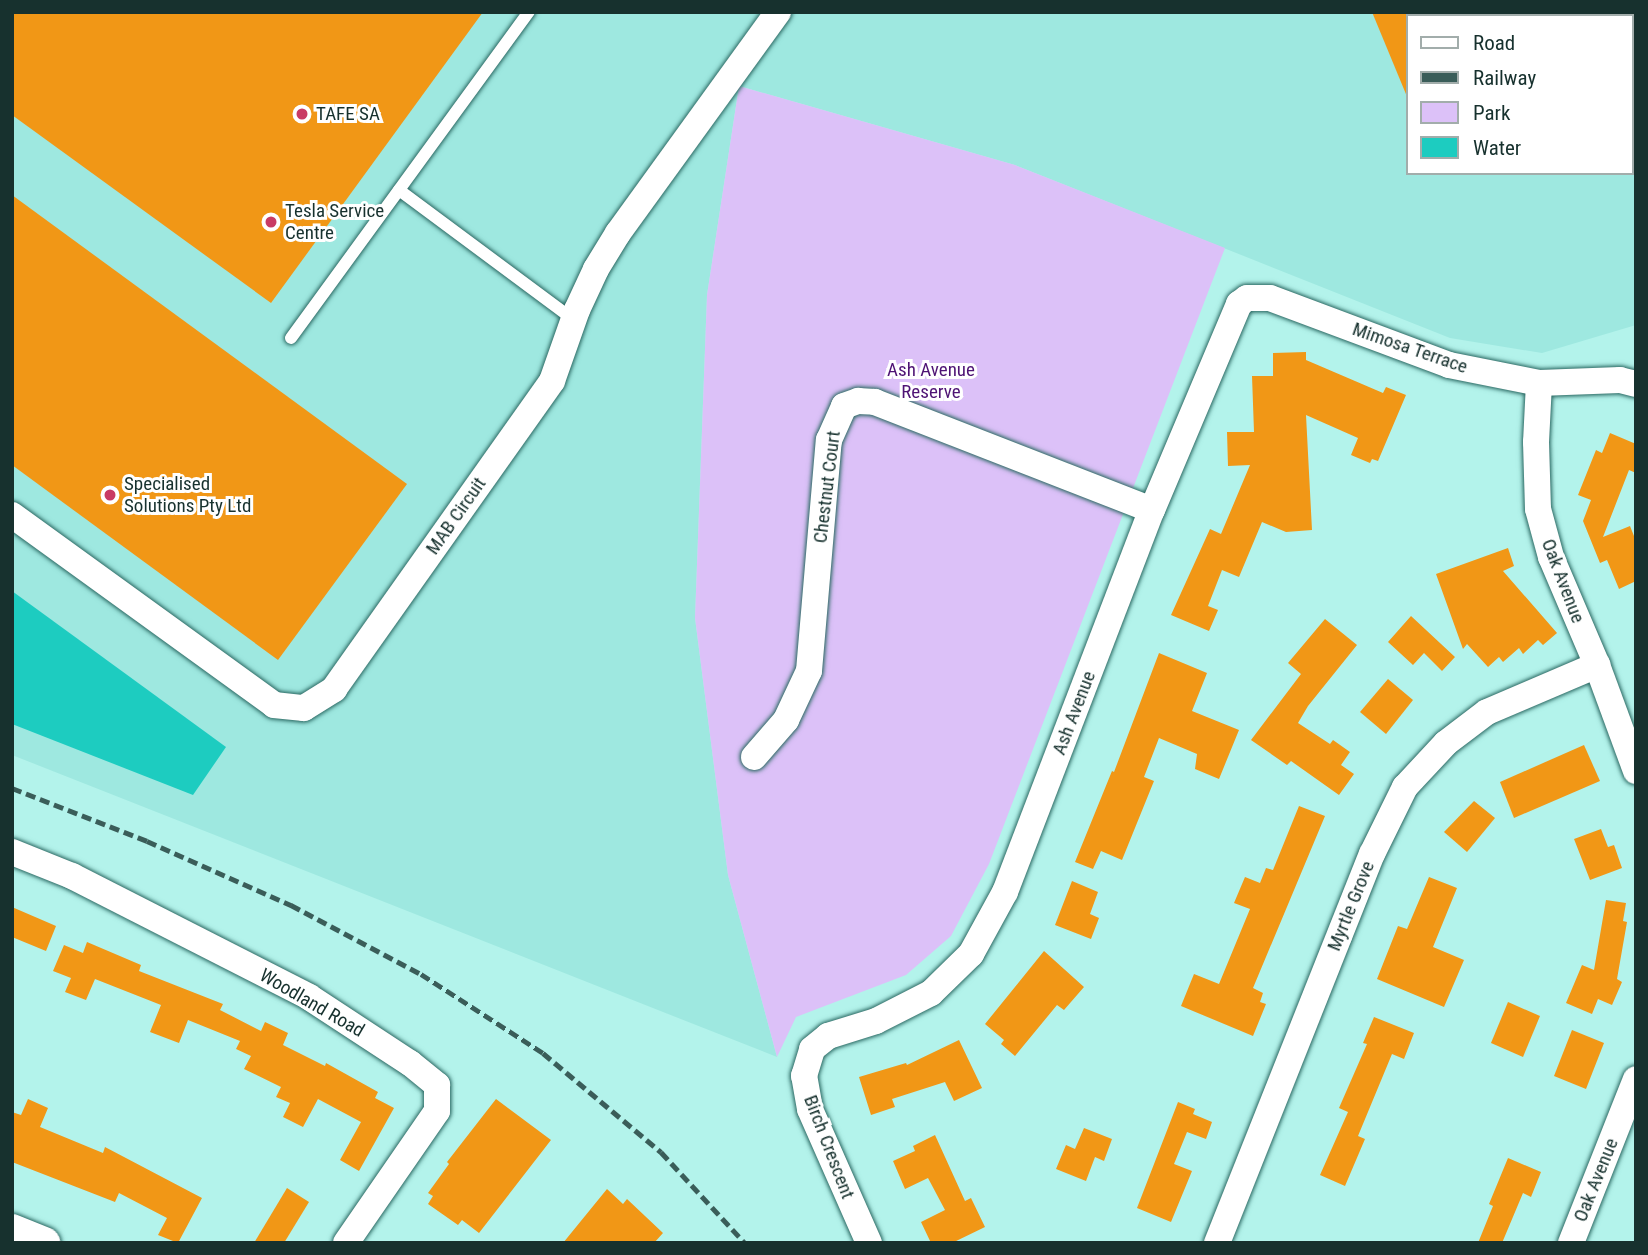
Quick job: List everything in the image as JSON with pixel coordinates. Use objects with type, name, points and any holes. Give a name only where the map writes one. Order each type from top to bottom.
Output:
[{"type":"street","name":"MAB Circuit","points":[[12,515],[274,705],[304,708],[334,689],[552,381],[596,269],[618,233],[778,12]]},
{"type":"street","name":"Mimosa Terrace","points":[[1247,298],[1269,298],[1449,365],[1539,383],[1630,379]]},
{"type":"street","name":"Ash Avenue","points":[[812,1049],[828,1036],[876,1021],[931,993],[971,954],[1005,892],[1152,510],[1231,317],[1247,298]]},
{"type":"street","name":"Oak Avenue","points":[[1539,383],[1536,442],[1538,509],[1551,557],[1597,665],[1636,771]]},
{"type":"street","name":"Chestnut Court","points":[[754,757],[786,720],[809,671],[829,440],[844,406],[859,401],[875,402],[1152,510]]},
{"type":"street","name":"Myrtle Grove","points":[[1217,1243],[1372,854],[1405,787],[1446,743],[1487,712],[1597,665]]},
{"type":"street","name":"Woodland Road","points":[[12,852],[72,876],[309,997],[410,1063],[437,1085],[437,1111],[346,1243]]},
{"type":"street","name":"Birch Crescent","points":[[812,1049],[804,1076],[810,1109],[869,1243]]},
{"type":"street","name":"Oak Avenue","points":[[1571,1243],[1636,1079]]},
{"type":"street","points":[[12,1230],[44,1243]]},
{"type":"lane","points":[[291,338],[529,12]]},
{"type":"lane","points":[[399,190],[574,320]]},
{"type":"shaded area","points":[[12,12],[1636,12],[1636,325],[1542,353],[1450,338],[1015,165],[739,86],[707,295],[695,618],[728,875],[777,1057],[12,755]]},
{"type":"green space","name":"Ash Avenue Reserve","points":[[739,86],[1015,165],[1225,248],[989,864],[951,936],[906,975],[796,1017],[777,1057],[728,875],[695,618],[707,295]]},
{"type":"water","points":[[12,591],[226,747],[193,795],[12,724]]},
{"type":"building","points":[[12,12],[483,12],[271,303],[12,115]]},
{"type":"building","points":[[1372,12],[1408,12],[1406,94]]},
{"type":"building","points":[[12,195],[407,484],[278,660],[12,465]]},
{"type":"building","points":[[1306,352],[1306,360],[1383,393],[1386,387],[1406,395],[1378,461],[1372,459],[1370,463],[1351,455],[1358,438],[1306,415],[1312,530],[1286,532],[1262,522],[1239,577],[1222,570],[1208,606],[1218,610],[1209,631],[1171,615],[1210,529],[1221,534],[1250,465],[1228,466],[1227,432],[1254,432],[1252,376],[1273,376],[1273,353]]},
{"type":"building","points":[[1610,433],[1636,444],[1636,473],[1629,470],[1603,537],[1630,526],[1636,541],[1636,581],[1619,589],[1607,560],[1600,563],[1583,521],[1591,500],[1578,495],[1596,450],[1602,453]]},
{"type":"building","points":[[1508,548],[1514,566],[1503,571],[1557,633],[1543,645],[1538,640],[1523,654],[1519,648],[1503,662],[1499,657],[1488,667],[1467,644],[1463,649],[1436,574]]},
{"type":"building","points":[[1411,616],[1455,657],[1442,671],[1424,653],[1413,665],[1388,642]]},
{"type":"building","points":[[1325,619],[1357,645],[1308,706],[1298,723],[1330,744],[1333,740],[1350,752],[1341,765],[1354,774],[1339,795],[1291,761],[1287,765],[1251,740],[1301,674],[1288,663]]},
{"type":"building","points":[[1159,653],[1207,673],[1192,711],[1239,730],[1219,779],[1195,769],[1197,754],[1159,738],[1144,777],[1154,781],[1122,860],[1101,851],[1093,869],[1075,862],[1112,771],[1114,772]]},
{"type":"building","points":[[1388,679],[1413,700],[1386,734],[1360,712]]},
{"type":"building","points":[[1584,745],[1600,781],[1514,818],[1500,782]]},
{"type":"building","points":[[1474,801],[1495,818],[1467,852],[1444,832]]},
{"type":"building","points":[[1299,806],[1325,816],[1253,988],[1263,993],[1260,1002],[1266,1004],[1253,1036],[1181,1006],[1194,974],[1219,984],[1250,909],[1234,903],[1245,877],[1260,883],[1266,868],[1273,870]]},
{"type":"building","points":[[1601,829],[1608,847],[1614,845],[1622,868],[1590,880],[1574,839]]},
{"type":"building","points":[[1429,877],[1457,888],[1433,947],[1464,960],[1444,1007],[1377,979],[1398,926],[1407,929]]},
{"type":"building","points":[[1072,881],[1098,892],[1090,914],[1099,918],[1091,939],[1055,925]]},
{"type":"building","points":[[1606,900],[1626,903],[1623,921],[1627,922],[1617,979],[1622,982],[1612,1005],[1598,999],[1592,1014],[1566,1003],[1582,965],[1594,970]]},
{"type":"building","points":[[12,907],[56,926],[46,951],[12,937]]},
{"type":"building","points":[[87,942],[141,965],[139,971],[223,1004],[220,1010],[261,1031],[265,1022],[288,1033],[283,1045],[325,1066],[326,1063],[378,1092],[375,1098],[394,1108],[359,1171],[340,1160],[361,1122],[318,1099],[303,1127],[283,1117],[290,1103],[276,1097],[281,1087],[244,1069],[251,1056],[236,1049],[240,1041],[188,1020],[179,1043],[150,1032],[161,1005],[95,979],[86,1000],[65,992],[71,978],[53,971],[64,945],[83,953]]},
{"type":"building","points":[[1044,951],[1084,987],[1064,1010],[1057,1005],[1015,1056],[1001,1044],[1004,1040],[985,1024]]},
{"type":"building","points":[[1508,1002],[1540,1016],[1523,1057],[1491,1043]]},
{"type":"building","points":[[1374,1017],[1414,1033],[1404,1059],[1392,1054],[1358,1136],[1365,1139],[1345,1186],[1320,1175],[1348,1112],[1339,1108],[1367,1044],[1363,1043]]},
{"type":"building","points":[[1572,1030],[1604,1043],[1586,1089],[1554,1076]]},
{"type":"building","points":[[959,1040],[982,1088],[954,1101],[945,1082],[892,1099],[895,1107],[871,1115],[859,1077],[906,1063],[907,1065]]},
{"type":"building","points":[[28,1099],[48,1108],[40,1127],[103,1153],[105,1147],[202,1198],[178,1243],[158,1235],[167,1218],[119,1193],[115,1202],[12,1162],[12,1112],[21,1115]]},
{"type":"building","points":[[496,1099],[551,1140],[479,1233],[462,1220],[458,1225],[428,1204],[433,1196],[428,1193],[449,1164],[447,1162]]},
{"type":"building","points":[[1178,1102],[1195,1109],[1193,1114],[1212,1122],[1206,1139],[1187,1132],[1174,1164],[1192,1171],[1171,1222],[1137,1208]]},
{"type":"building","points":[[1084,1128],[1112,1139],[1104,1161],[1095,1157],[1086,1181],[1056,1169],[1066,1145],[1075,1149]]},
{"type":"building","points":[[935,1135],[965,1201],[971,1198],[985,1227],[952,1243],[931,1243],[921,1222],[945,1210],[928,1178],[905,1189],[893,1161],[915,1151],[913,1146]]},
{"type":"building","points":[[1508,1158],[1541,1172],[1531,1197],[1523,1193],[1502,1243],[1478,1243],[1493,1206],[1489,1204]]},
{"type":"building","points":[[287,1188],[309,1202],[284,1243],[254,1243]]},
{"type":"building","points":[[607,1189],[623,1204],[627,1199],[663,1233],[654,1243],[563,1243]]},
{"type":"railway","points":[[12,788],[147,841],[291,905],[421,974],[543,1053],[661,1152],[745,1243]]},
{"type":"place","name":"TAFE SA","points":[[302,114]]},
{"type":"place","name":"Tesla Service Centre","points":[[271,222]]},
{"type":"place","name":"Specialised Solutions Pty Ltd","points":[[110,495]]}]
